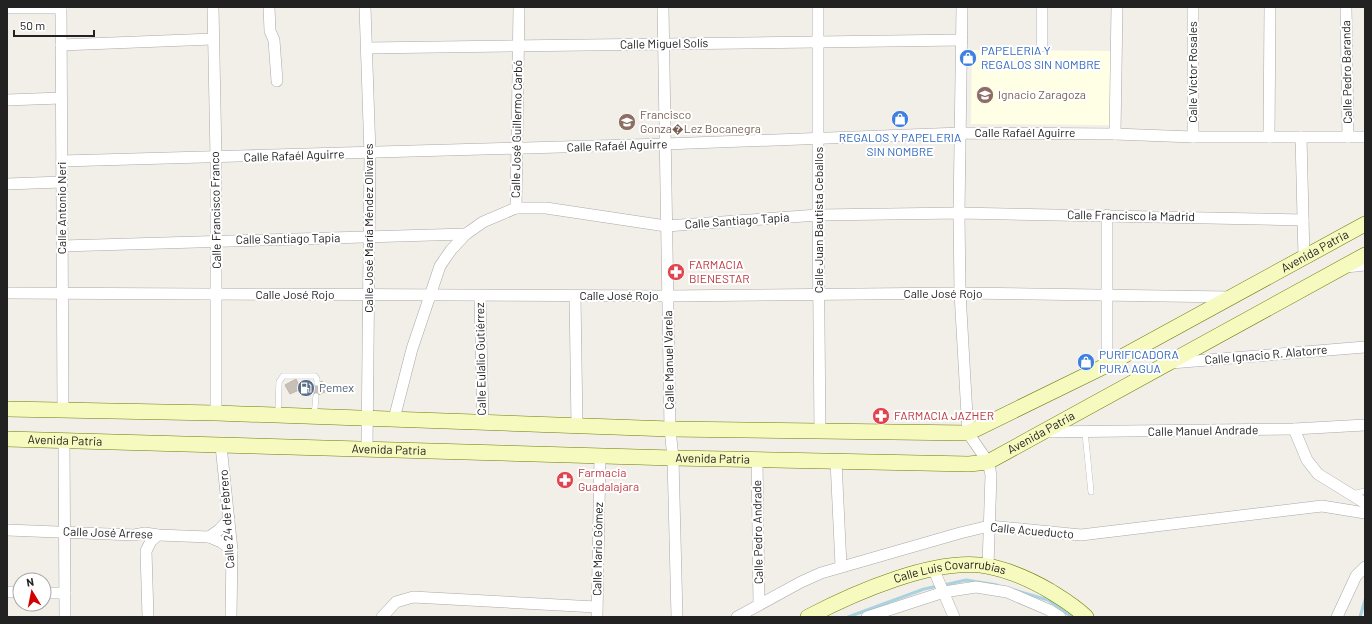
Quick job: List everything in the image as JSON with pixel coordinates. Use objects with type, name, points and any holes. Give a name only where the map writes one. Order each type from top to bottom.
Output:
[{"type":"street","points":[[7,8],[61,7]]},
{"type":"street","name":"Calle Antonio Neri","points":[[61,7],[64,410]]},
{"type":"street","name":"Calle Francisco Franco","points":[[213,7],[216,158],[216,414]]},
{"type":"street","points":[[269,7],[270,31],[274,40],[277,81]]},
{"type":"street","name":"Calle José María Méndez Olivares","points":[[366,7],[370,154],[367,449]]},
{"type":"street","name":"Calle José Guillermo Carbó","points":[[394,420],[412,349],[440,266],[451,250],[466,234],[483,222],[516,208],[519,7]]},
{"type":"street","name":"Calle Manuel Varela","points":[[663,7],[670,429],[673,458],[677,617]]},
{"type":"street","name":"Calle Juan Bautista Ceballos","points":[[818,7],[820,432]]},
{"type":"street","points":[[962,7],[959,213],[960,293],[968,433],[988,462],[991,475],[988,566]]},
{"type":"street","points":[[1042,7],[1042,46]]},
{"type":"street","points":[[1115,134],[1117,7]]},
{"type":"street","name":"Calle Víctor Rosales","points":[[1193,7],[1193,137]]},
{"type":"street","points":[[1269,137],[1270,7]]},
{"type":"street","name":"Calle Pedro Baranda","points":[[1346,7],[1348,137]]},
{"type":"street","points":[[61,45],[213,39]]},
{"type":"street","name":"Calle Miguel Solís","points":[[367,48],[664,44],[818,40],[962,40]]},
{"type":"street","points":[[7,100],[61,98]]},
{"type":"street","name":"Calle Rafaél Aguirre","points":[[62,162],[370,154],[960,133],[1115,134],[1193,137],[1365,137]]},
{"type":"street","points":[[1301,137],[1304,257]]},
{"type":"street","points":[[7,184],[62,182]]},
{"type":"street","name":"Calle Santiago Tapia","points":[[516,208],[546,208],[666,226],[818,215],[959,213]]},
{"type":"street","name":"Calle Francisco la Madrid","points":[[959,213],[1303,220]]},
{"type":"street","points":[[1107,365],[1108,215]]},
{"type":"street","name":"Avenida Patria","points":[[7,410],[64,410],[367,418],[670,429],[968,433],[1107,365],[1365,224]]},
{"type":"street","name":"Calle Santiago Tapia","points":[[62,246],[216,240],[466,234]]},
{"type":"street","name":"Avenida Patria","points":[[7,439],[757,460],[970,464],[988,462],[1365,255]]},
{"type":"street","points":[[1342,268],[1365,265]]},
{"type":"street","name":"Calle José Rojo","points":[[7,294],[668,296],[960,293],[1230,298]]},
{"type":"street","name":"Calle Eulalio Gutiérrez","points":[[480,296],[483,423]]},
{"type":"street","points":[[575,296],[577,426]]},
{"type":"street","name":"Calle Ignacio R. Alatorre","points":[[1167,364],[1365,347]]},
{"type":"street","name":"Calle Manuel Andrade","points":[[1042,432],[1294,430],[1365,425]]},
{"type":"street","points":[[1294,430],[1305,456],[1313,468],[1325,479],[1353,494],[1365,503]]},
{"type":"street","points":[[64,440],[65,617]]},
{"type":"street","name":"Calle 24 de Febrero","points":[[221,446],[232,550],[231,617]]},
{"type":"street","name":"Calle Mario Gómez","points":[[597,612],[600,456]]},
{"type":"street","name":"Calle Pedro Andrade","points":[[757,460],[759,605]]},
{"type":"street","points":[[836,461],[841,566]]},
{"type":"street","name":"Calle Acueducto","points":[[737,617],[801,582],[841,566],[965,531],[989,526],[1081,535],[1322,506],[1365,513]]},
{"type":"street","points":[[209,537],[219,530],[229,519]]},
{"type":"street","name":"Calle José Arrese","points":[[7,530],[134,536],[145,533],[209,537],[221,542],[232,550]]},
{"type":"street","points":[[148,617],[146,551],[151,541],[158,535]]},
{"type":"street","points":[[134,536],[146,551]]},
{"type":"street","name":"Calle Luis Covarrubias","points":[[808,617],[832,604],[860,594],[939,581],[961,565],[988,566],[1033,581],[1076,606],[1086,617]]},
{"type":"street","points":[[1337,617],[1356,576],[1365,567]]},
{"type":"street","points":[[867,617],[939,581],[967,587],[996,589],[1034,603],[1060,617]]},
{"type":"street","points":[[939,581],[954,617]]},
{"type":"street","points":[[52,593],[65,593]]},
{"type":"street","points":[[382,617],[396,602],[413,597],[597,612]]},
{"type":"lane","points":[[278,416],[279,382],[283,376],[315,376],[317,383]]},
{"type":"lane","points":[[314,417],[316,396]]},
{"type":"lane","points":[[1085,432],[1091,492]]},
{"type":"lane","points":[[1353,494],[1365,491]]},
{"type":"shaded area","points":[[972,50],[1111,51],[1110,125],[971,124]]},
{"type":"building","name":"Pemex","points":[[296,379],[299,385],[309,380],[312,386],[322,381],[327,391],[316,396],[313,391],[302,396],[299,390],[290,394],[285,385]]},
{"type":"waterway","points":[[944,585],[966,580],[997,585]]},
{"type":"waterway","points":[[848,617],[924,589],[938,586]]},
{"type":"waterway","points":[[1014,590],[1048,600],[1072,617]]},
{"type":"waterway","points":[[1360,617],[1365,600]]},
{"type":"place","name":"PAPELERIA Y REGALOS SIN NOMBRE","points":[[968,58]]},
{"type":"place","name":"Ignacio Zaragoza","points":[[985,95]]},
{"type":"place","name":"REGALOS Y PAPELERIA SIN NOMBRE","points":[[900,119]]},
{"type":"place","name":"Francisco Gonza�Lez Bocanegra","points":[[627,122]]},
{"type":"place","name":"FARMACIA BIENESTAR","points":[[676,272]]},
{"type":"place","name":"PURIFICADORA PURA AGUA","points":[[1086,362]]},
{"type":"place","name":"Pemex","points":[[306,388]]},
{"type":"place","name":"FARMACIA JAZHER","points":[[881,416]]},
{"type":"place","name":"Farmacia Guadalajara","points":[[565,480]]}]
